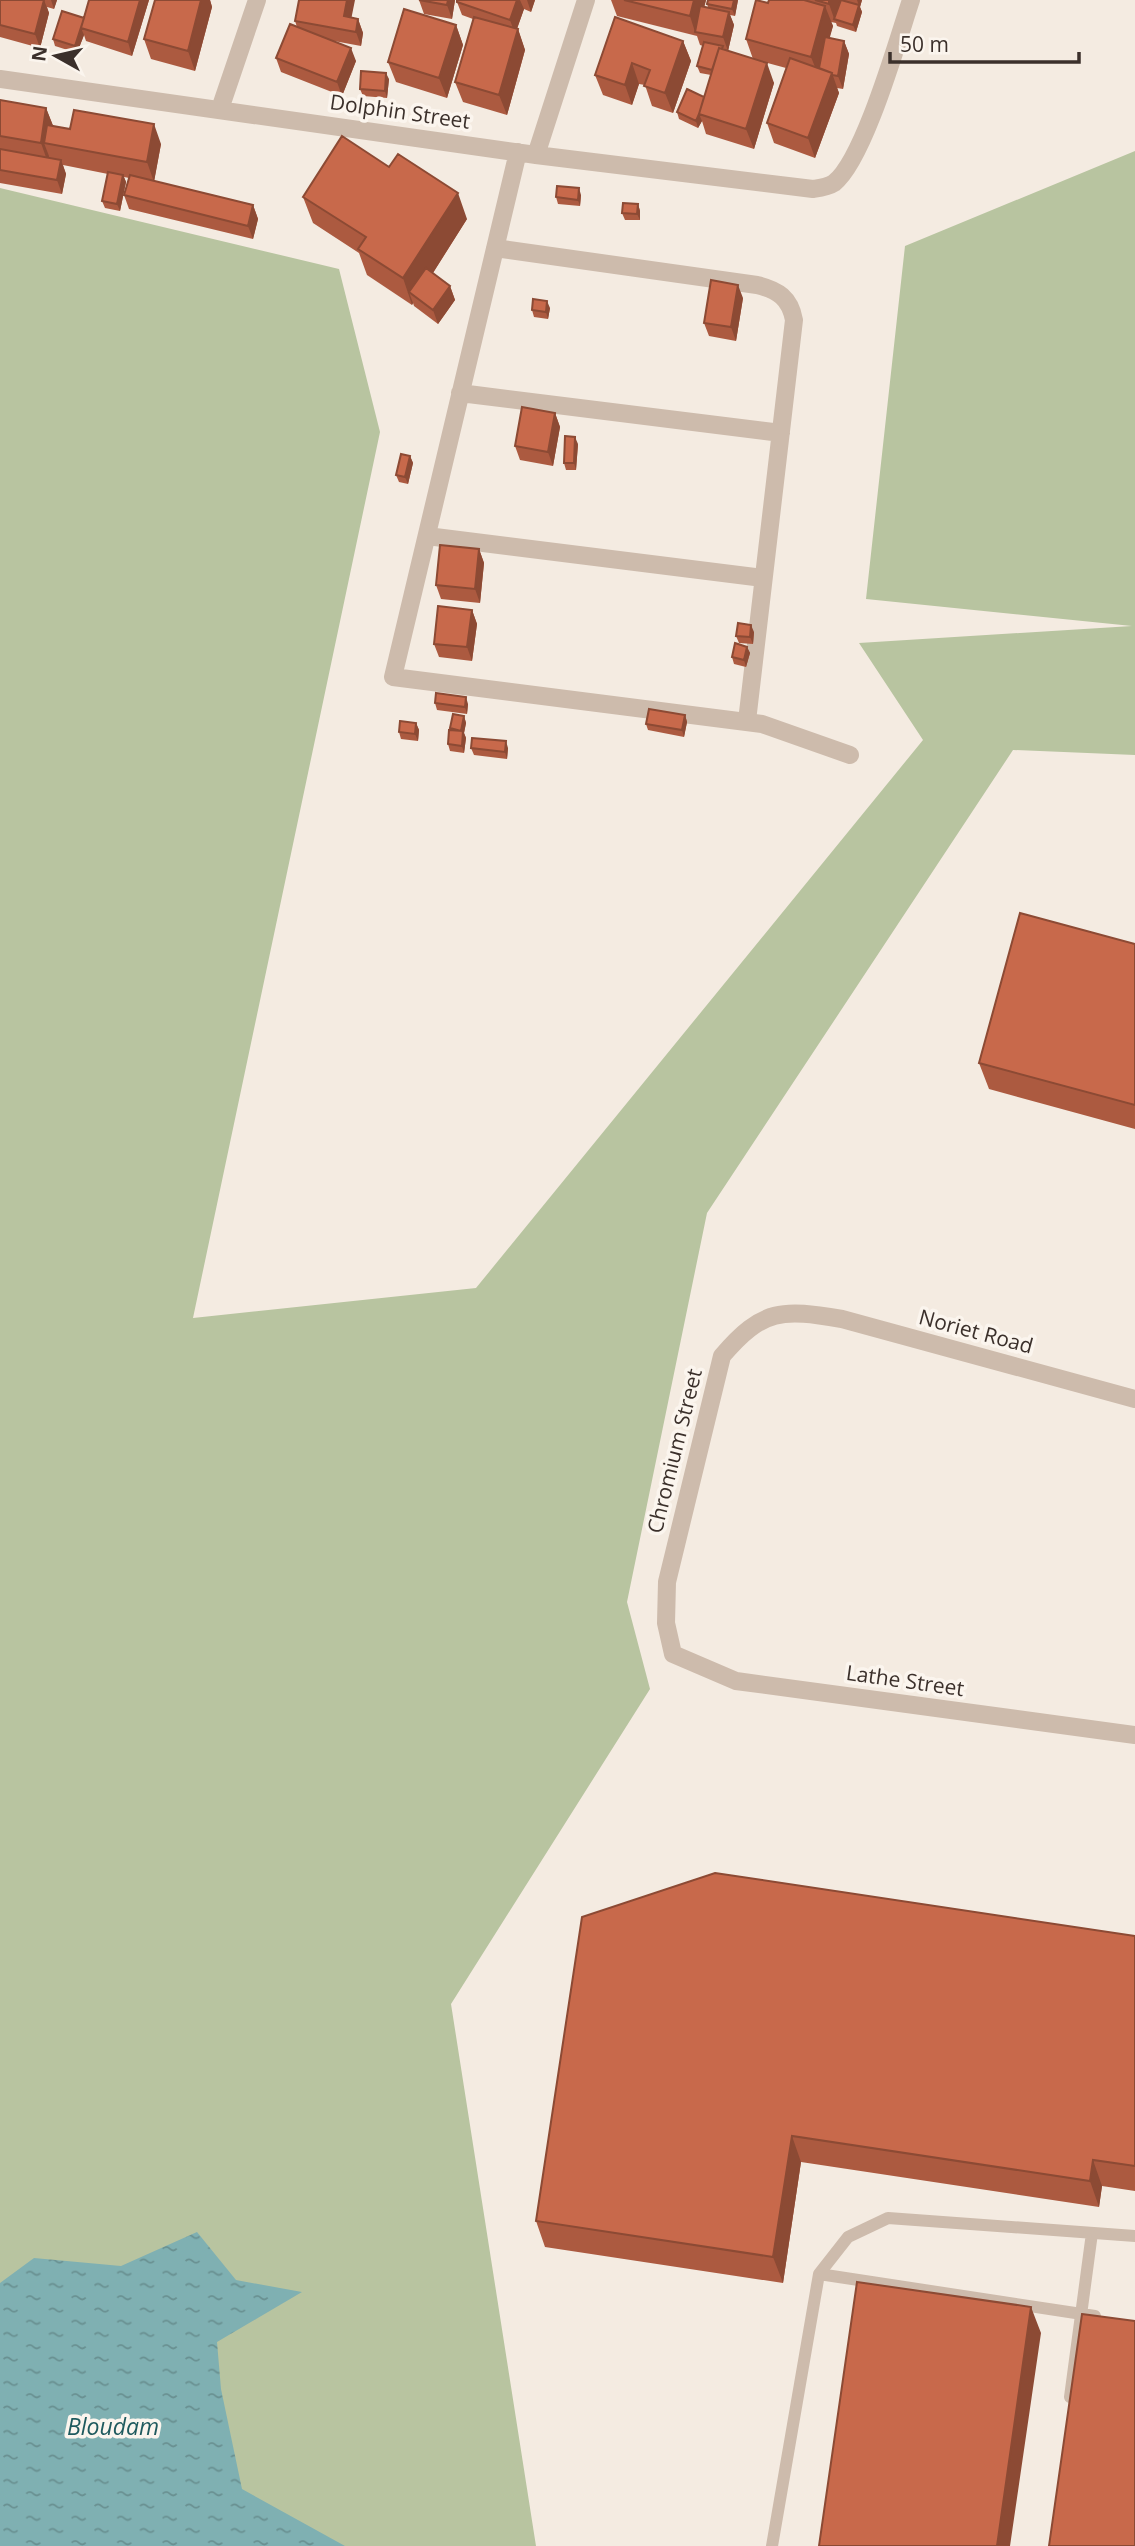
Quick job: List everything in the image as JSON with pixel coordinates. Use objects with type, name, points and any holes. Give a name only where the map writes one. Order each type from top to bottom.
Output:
[{"type":"street","points":[[220,109],[257,0]]},
{"type":"street","points":[[586,0],[527,153],[495,248],[393,677],[747,721],[850,755]]},
{"type":"street","name":"Dolphin Street","points":[[0,79],[527,153],[813,189],[834,184],[851,161],[879,97],[911,0]]},
{"type":"street","points":[[495,248],[772,289],[792,307],[794,320],[747,721]]},
{"type":"street","points":[[460,393],[781,433]]},
{"type":"street","points":[[426,536],[764,578]]},
{"type":"street","name":"Noriet Road","points":[[804,1312],[842,1319],[1135,1399]]},
{"type":"street","name":"Chromium Street","points":[[673,1654],[666,1623],[667,1582],[722,1356],[741,1333],[765,1317],[804,1312]]},
{"type":"street","name":"Lathe Street","points":[[673,1654],[736,1681],[1135,1735]]},
{"type":"lane","points":[[772,2546],[819,2274],[848,2237],[888,2218],[1135,2236]]},
{"type":"lane","points":[[1068,2410],[1092,2233]]},
{"type":"lane","points":[[819,2274],[1108,2318]]},
{"type":"green space","points":[[1135,151],[1135,755],[1013,750],[707,1213],[627,1602],[650,1689],[451,2004],[536,2546],[0,2546],[0,188],[339,269],[380,432],[193,1318],[476,1288],[923,740],[859,643],[1132,626],[866,599],[905,246]]},
{"type":"water","name":"Bloudam","points":[[197,2232],[236,2280],[302,2292],[217,2342],[221,2389],[242,2489],[345,2546],[0,2546],[0,2283],[34,2258],[121,2266]]},
{"type":"building","points":[[0,0],[44,0],[35,34],[0,25]]},
{"type":"building","points":[[89,0],[140,0],[128,42],[81,28]]},
{"type":"building","points":[[155,0],[201,0],[188,51],[144,39]]},
{"type":"building","points":[[299,0],[347,0],[344,16],[358,19],[356,32],[295,21]]},
{"type":"building","points":[[419,0],[448,0],[447,5]]},
{"type":"building","points":[[457,0],[517,0],[510,20]]},
{"type":"building","points":[[624,0],[694,0],[690,16]]},
{"type":"building","points":[[708,0],[734,0],[732,9],[707,4]]},
{"type":"building","points":[[756,0],[768,3],[769,0],[804,0],[825,6],[811,57],[746,39]]},
{"type":"building","points":[[841,0],[859,5],[853,25],[834,19]]},
{"type":"building","points":[[700,6],[729,12],[723,37],[695,32]]},
{"type":"building","points":[[404,9],[456,25],[439,78],[388,62]]},
{"type":"building","points":[[62,11],[84,18],[75,46],[53,39]]},
{"type":"building","points":[[474,17],[518,29],[499,95],[455,82]]},
{"type":"building","points":[[615,17],[683,41],[665,93],[644,86],[650,70],[632,63],[625,85],[595,75]]},
{"type":"building","points":[[290,24],[351,48],[337,82],[276,58]]},
{"type":"building","points":[[825,37],[844,41],[838,76],[819,68]]},
{"type":"building","points":[[704,42],[723,46],[722,49],[719,48],[712,70],[697,66]]},
{"type":"building","points":[[719,48],[767,63],[746,129],[699,114]]},
{"type":"building","points":[[790,58],[832,73],[808,138],[767,123]]},
{"type":"building","points":[[361,71],[386,73],[385,91],[360,89]]},
{"type":"building","points":[[687,89],[704,97],[696,121],[677,112]]},
{"type":"building","points":[[0,100],[46,108],[41,143],[0,136]]},
{"type":"building","points":[[74,110],[154,124],[147,162],[44,143],[47,125],[70,129]]},
{"type":"building","points":[[342,136],[389,167],[398,154],[458,193],[403,278],[358,249],[366,237],[303,197]]},
{"type":"building","points":[[0,149],[61,160],[57,180],[0,170]]},
{"type":"building","points":[[108,172],[123,175],[117,204],[102,201]]},
{"type":"building","points":[[130,175],[253,205],[248,226],[124,195]]},
{"type":"building","points":[[557,186],[579,188],[578,200],[556,197]]},
{"type":"building","points":[[623,203],[638,204],[637,214],[622,213]]},
{"type":"building","points":[[426,268],[450,286],[433,310],[409,292]]},
{"type":"building","points":[[711,280],[738,285],[731,327],[704,323]]},
{"type":"building","points":[[533,299],[547,301],[546,312],[532,310]]},
{"type":"building","points":[[522,407],[555,413],[548,452],[515,446]]},
{"type":"building","points":[[565,436],[575,437],[574,463],[564,463]]},
{"type":"building","points":[[401,454],[410,456],[405,477],[396,475]]},
{"type":"building","points":[[440,545],[479,549],[475,589],[436,585]]},
{"type":"building","points":[[438,606],[472,610],[467,647],[434,644]]},
{"type":"building","points":[[738,623],[751,625],[750,637],[736,636]]},
{"type":"building","points":[[735,643],[747,647],[744,660],[732,657]]},
{"type":"building","points":[[436,693],[466,697],[465,707],[435,703]]},
{"type":"building","points":[[649,709],[685,715],[682,730],[646,724]]},
{"type":"building","points":[[453,714],[464,716],[461,731],[450,728]]},
{"type":"building","points":[[400,721],[416,723],[415,734],[399,732]]},
{"type":"building","points":[[449,730],[463,731],[462,746],[448,744]]},
{"type":"building","points":[[472,738],[506,741],[505,752],[471,748]]},
{"type":"building","points":[[1020,913],[1135,944],[1135,1105],[979,1063]]},
{"type":"building","points":[[715,1873],[1135,1936],[1135,2166],[1093,2160],[1090,2181],[792,2136],[773,2257],[536,2221],[582,1917]]},
{"type":"building","points":[[857,2282],[1031,2307],[997,2546],[819,2546]]},
{"type":"building","points":[[1082,2314],[1135,2321],[1135,2546],[1049,2546]]}]
